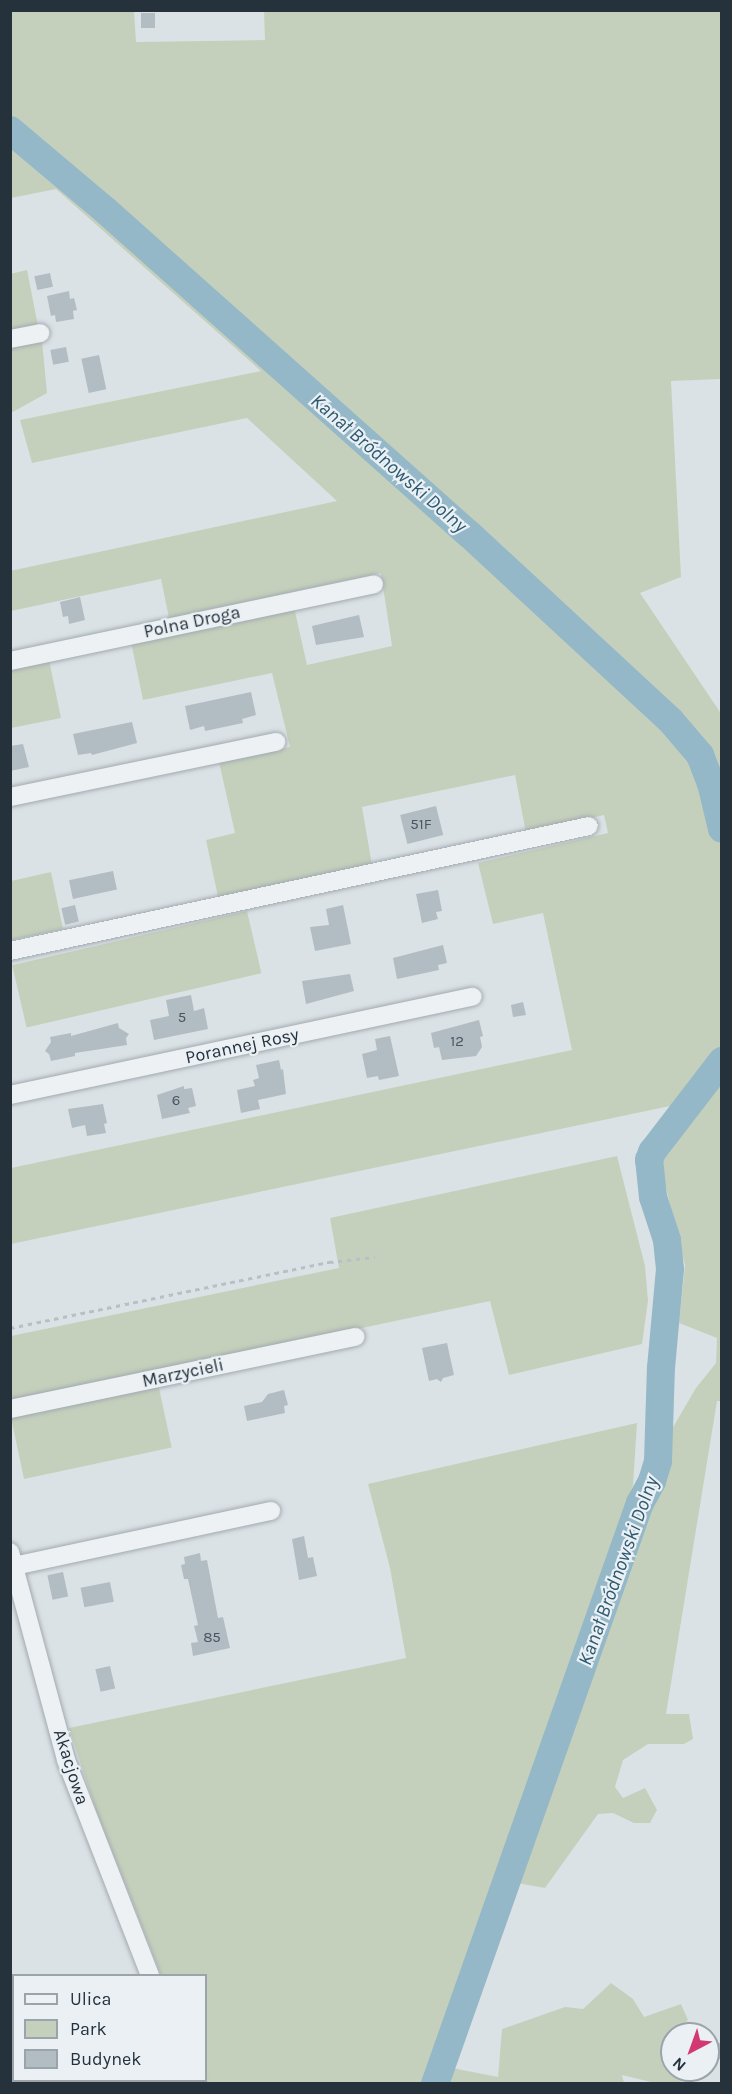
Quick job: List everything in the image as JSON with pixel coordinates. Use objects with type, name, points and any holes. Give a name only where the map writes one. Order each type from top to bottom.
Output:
[{"type":"street","points":[[10,339],[40,333]]},
{"type":"street","name":"Polna Droga","points":[[10,661],[374,584]]},
{"type":"street","points":[[10,797],[276,742]]},
{"type":"street","points":[[10,951],[589,826]]},
{"type":"street","name":"Porannej Rosy","points":[[10,1095],[473,997]]},
{"type":"street","name":"Marzycieli","points":[[10,1409],[356,1337]]},
{"type":"street","points":[[12,1559],[271,1511]]},
{"type":"street","name":"Akacjowa","points":[[12,1559],[66,1760],[149,1974]]},
{"type":"path","points":[[10,1328],[329,1262],[375,1257]]},
{"type":"green space","points":[[11,11],[134,11],[136,42],[265,40],[264,11],[721,11],[721,379],[671,381],[681,577],[640,593],[722,715],[721,1401],[717,1401],[666,1714],[689,1714],[693,1739],[684,1744],[648,1744],[623,1760],[615,1787],[623,1798],[645,1788],[657,1810],[650,1823],[634,1823],[613,1813],[598,1814],[545,1888],[517,1883],[452,2068],[498,2077],[502,2029],[565,2007],[583,2009],[611,1983],[633,1999],[644,2017],[681,2004],[688,2020],[686,2022],[660,2022],[660,2082],[682,2083],[655,2083],[622,2075],[624,2083],[206,2083],[207,1974],[161,1974],[96,1810],[69,1728],[406,1658],[390,1568],[368,1484],[637,1423],[633,1485],[621,1519],[647,1520],[669,1434],[696,1388],[716,1363],[717,1338],[679,1323],[685,1265],[659,1160],[635,1155],[670,1106],[11,1244],[11,1168],[572,1050],[543,913],[493,924],[478,863],[608,833],[604,815],[526,833],[515,775],[362,807],[372,865],[218,897],[206,840],[235,833],[219,762],[290,747],[272,673],[143,700],[131,642],[294,607],[307,665],[392,646],[381,573],[169,618],[161,579],[11,611],[10,571],[337,501],[247,418],[32,463],[20,420],[261,371],[56,189],[11,198]]},
{"type":"green space","points":[[27,270],[38,326],[11,332],[10,274]]},
{"type":"green space","points":[[42,341],[47,393],[11,413],[11,347]]},
{"type":"green space","points":[[49,660],[61,718],[11,728],[10,668]]},
{"type":"green space","points":[[51,872],[63,929],[11,940],[11,881]]},
{"type":"green space","points":[[247,911],[261,973],[27,1028],[12,965]]},
{"type":"green space","points":[[617,1156],[645,1266],[648,1301],[642,1344],[509,1375],[490,1301],[11,1402],[11,1336],[339,1268],[330,1218]]},
{"type":"green space","points":[[158,1383],[172,1448],[24,1479],[10,1414]]},
{"type":"building","points":[[141,13],[155,13],[155,28],[141,28]]},
{"type":"building","points":[[50,273],[53,287],[37,290],[34,276]]},
{"type":"building","points":[[69,291],[70,299],[74,298],[77,310],[73,311],[74,319],[56,322],[55,315],[51,316],[47,296]]},
{"type":"building","points":[[66,347],[69,362],[53,365],[50,350]]},
{"type":"building","points":[[99,355],[106,389],[89,393],[81,359]]},
{"type":"building","points":[[80,597],[85,620],[69,624],[68,616],[63,617],[60,602]]},
{"type":"building","points":[[359,615],[364,637],[316,645],[312,626]]},
{"type":"building","points":[[251,692],[256,715],[242,719],[243,723],[205,731],[204,726],[190,730],[185,706]]},
{"type":"building","points":[[132,722],[137,743],[92,755],[91,753],[78,755],[73,734]]},
{"type":"building","points":[[23,744],[29,767],[10,771],[10,746]]},
{"type":"building","points":[[436,806],[443,835],[407,844],[400,815]]},
{"type":"building","points":[[113,871],[117,890],[73,899],[69,880]]},
{"type":"building","points":[[438,890],[442,911],[436,912],[438,919],[422,923],[416,894]]},
{"type":"building","points":[[75,905],[79,922],[65,925],[61,908]]},
{"type":"building","points":[[343,905],[351,944],[315,951],[310,927],[329,925],[326,909]]},
{"type":"building","points":[[443,945],[447,963],[438,965],[439,970],[397,979],[393,958]]},
{"type":"building","points":[[350,974],[354,991],[306,1004],[302,981]]},
{"type":"building","points":[[191,995],[194,1011],[204,1008],[208,1029],[154,1040],[150,1020],[169,1016],[166,1000]]},
{"type":"building","points":[[523,1002],[526,1015],[513,1017],[511,1005]]},
{"type":"building","points":[[479,1020],[483,1036],[480,1037],[482,1047],[476,1056],[442,1060],[439,1047],[434,1048],[431,1033]]},
{"type":"building","points":[[118,1023],[119,1028],[129,1034],[126,1038],[127,1045],[75,1053],[75,1056],[51,1061],[49,1054],[45,1051],[51,1042],[50,1037],[71,1033],[71,1036]]},
{"type":"building","points":[[390,1036],[399,1076],[379,1080],[378,1076],[367,1078],[362,1054],[377,1050],[375,1039]]},
{"type":"building","points":[[279,1060],[281,1070],[283,1069],[286,1094],[258,1100],[260,1109],[241,1113],[237,1090],[255,1086],[253,1080],[259,1078],[256,1065]]},
{"type":"building","points":[[184,1086],[184,1089],[192,1088],[196,1106],[188,1108],[190,1113],[162,1119],[157,1095]]},
{"type":"building","points":[[103,1104],[107,1123],[104,1124],[106,1133],[87,1136],[85,1125],[72,1128],[68,1109]]},
{"type":"building","points":[[447,1343],[454,1375],[443,1378],[441,1382],[437,1379],[429,1381],[422,1348]]},
{"type":"building","points":[[284,1390],[288,1405],[284,1406],[285,1413],[247,1421],[244,1406],[262,1402],[268,1394]]},
{"type":"building","points":[[304,1536],[308,1558],[313,1557],[317,1576],[299,1580],[292,1539]]},
{"type":"building","points":[[200,1553],[201,1561],[207,1560],[218,1618],[223,1617],[230,1648],[193,1656],[191,1643],[198,1642],[194,1626],[198,1625],[188,1579],[184,1579],[181,1565],[185,1564],[184,1557]]},
{"type":"building","points":[[63,1572],[68,1596],[53,1600],[47,1575]]},
{"type":"building","points":[[110,1582],[114,1602],[84,1607],[81,1588]]},
{"type":"building","points":[[110,1666],[115,1688],[101,1692],[95,1669]]},
{"type":"waterway","name":"Kanał Bródnowski Dolny","points":[[10,130],[105,210],[469,534],[671,721],[700,755],[711,783],[722,829]]},
{"type":"waterway","name":"Kanał Bródnowski Dolny","points":[[435,2084],[640,1503],[652,1481],[658,1461],[661,1368],[670,1269],[667,1240],[653,1197],[649,1160],[652,1152],[722,1061]]}]
